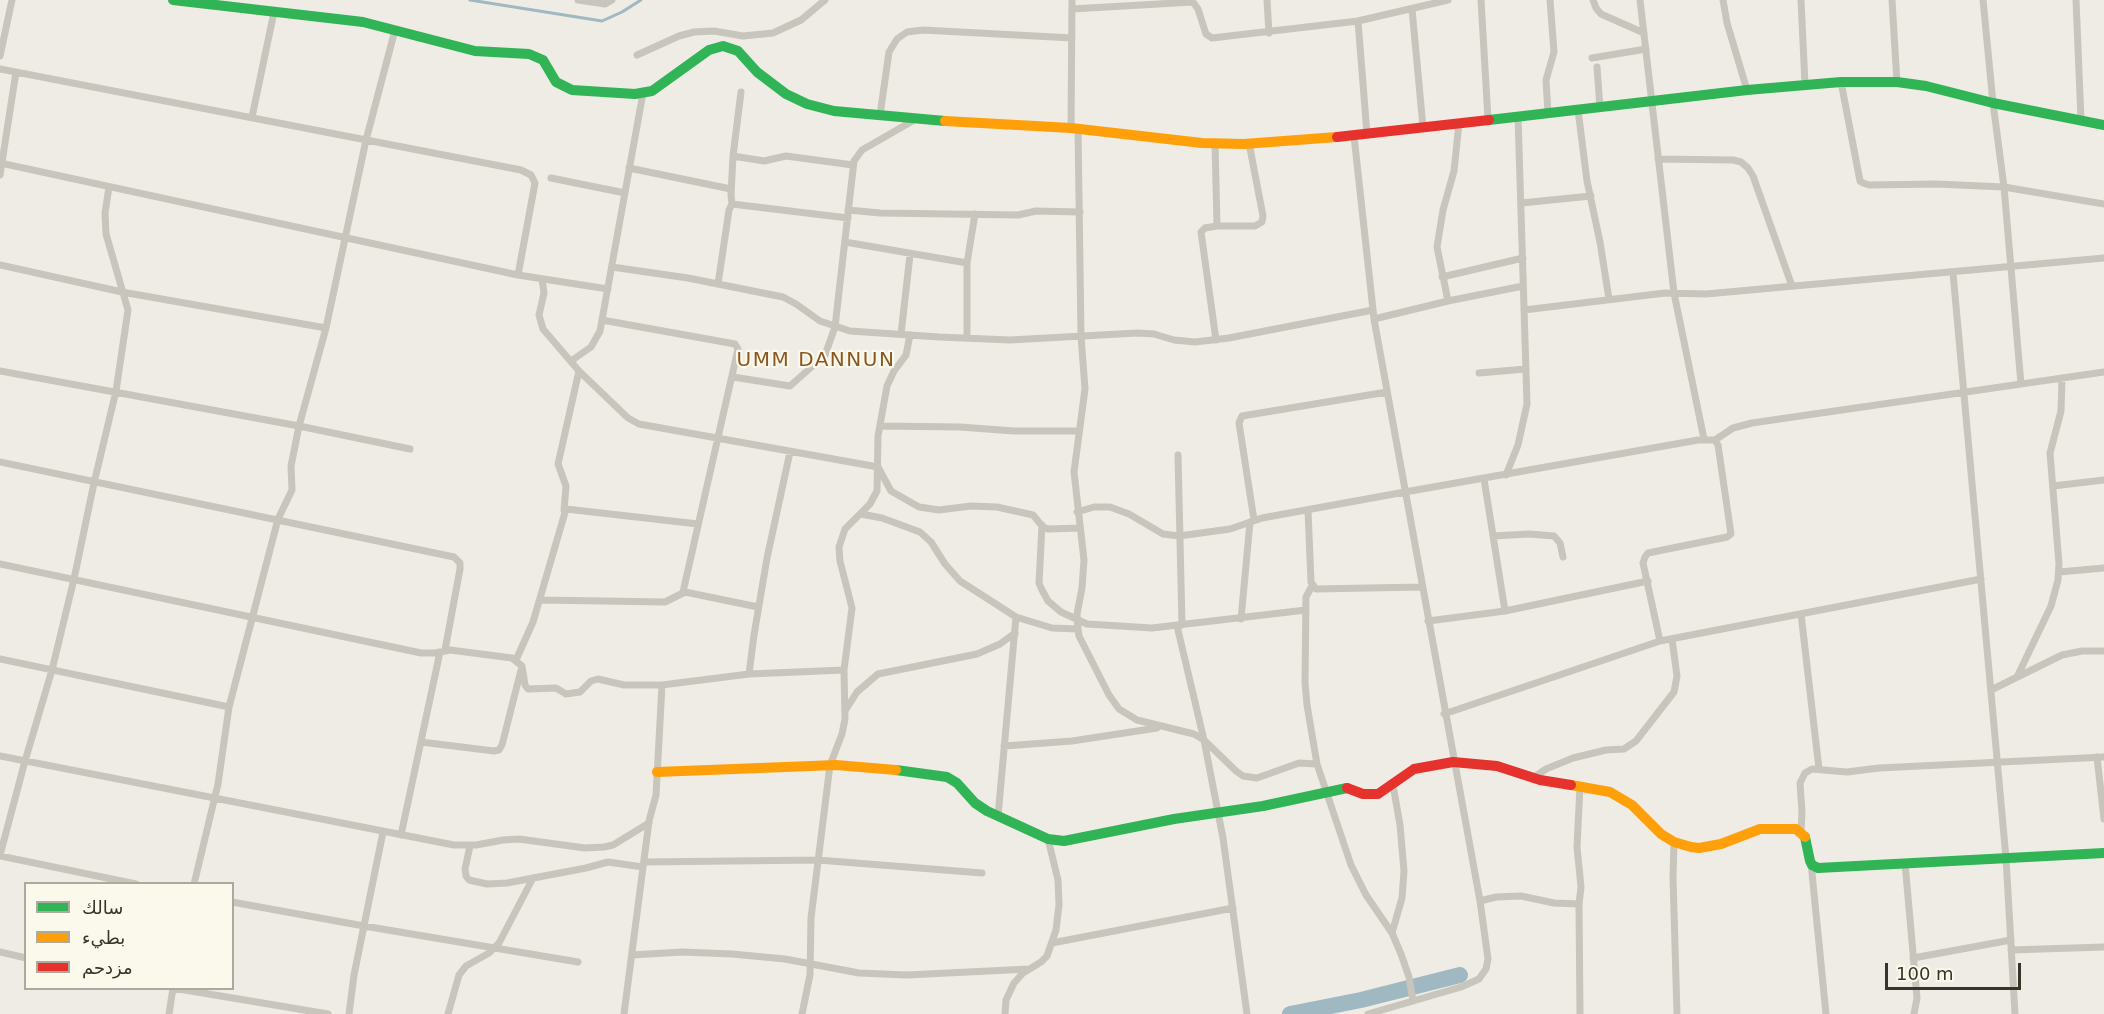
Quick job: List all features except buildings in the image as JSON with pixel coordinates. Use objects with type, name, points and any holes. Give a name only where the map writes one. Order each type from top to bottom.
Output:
[{"type":"street","points":[[0,56],[12,0]]},
{"type":"street","points":[[173,0],[363,22],[475,51],[534,55],[546,64],[556,82],[572,90],[643,93],[664,84],[714,48],[723,46],[738,51],[766,80],[796,99],[834,111],[916,119],[1074,128],[1215,143],[1354,136],[1488,119],[1841,81],[1898,82],[1950,90],[1993,102],[2104,125]]},
{"type":"street","points":[[578,0],[605,4],[612,0]]},
{"type":"street","points":[[637,55],[679,36],[694,32],[714,31],[734,36],[763,35],[801,20],[825,0]]},
{"type":"street","points":[[1072,0],[1074,128],[1080,212],[1081,336],[1085,389],[1074,472],[1084,574],[1077,625],[1079,636],[1113,702],[1131,718],[1194,734],[1204,740],[1236,771],[1248,778],[1262,777],[1299,763],[1317,764]]},
{"type":"street","points":[[1267,0],[1269,33]]},
{"type":"street","points":[[1072,9],[1190,2],[1197,6],[1209,38],[1269,33],[1358,21],[1448,0]]},
{"type":"street","points":[[1481,0],[1488,119]]},
{"type":"street","points":[[1548,113],[1546,80],[1554,52],[1550,0]]},
{"type":"street","points":[[1593,0],[1601,14],[1644,33]]},
{"type":"street","points":[[1640,0],[1674,293],[1704,439]]},
{"type":"street","points":[[1723,0],[1727,23],[1747,90]]},
{"type":"street","points":[[1801,0],[1805,84]]},
{"type":"street","points":[[1892,0],[1898,82]]},
{"type":"street","points":[[1983,0],[2004,187],[2021,384]]},
{"type":"street","points":[[2076,0],[2081,119]]},
{"type":"street","points":[[1412,9],[1423,127]]},
{"type":"street","points":[[252,117],[274,12]]},
{"type":"street","points":[[1358,21],[1367,134]]},
{"type":"street","points":[[194,882],[214,799],[228,707],[278,519],[292,490],[291,466],[299,426],[326,328],[366,140],[395,30]]},
{"type":"street","points":[[880,115],[889,52],[897,39],[907,32],[923,30],[1072,38]]},
{"type":"street","points":[[731,47],[734,36]]},
{"type":"street","points":[[1592,58],[1646,49]]},
{"type":"street","points":[[1597,68],[1600,108]]},
{"type":"street","points":[[0,69],[521,170],[531,175],[535,183],[518,275]]},
{"type":"street","points":[[0,175],[16,72]]},
{"type":"street","points":[[1841,81],[1860,181],[1863,183],[1869,185],[1936,184],[2004,187],[2104,204]]},
{"type":"street","points":[[718,284],[729,210],[732,204],[733,156],[741,92]]},
{"type":"street","points":[[571,361],[591,347],[598,336],[643,93]]},
{"type":"street","points":[[1578,110],[1584,159],[1610,299]]},
{"type":"street","points":[[1506,475],[1518,445],[1527,404],[1518,116]]},
{"type":"street","points":[[733,377],[790,386],[803,372],[822,360],[828,350],[835,327],[855,157],[862,150],[916,119]]},
{"type":"street","points":[[1448,301],[1442,277],[1437,236],[1454,171],[1459,123]]},
{"type":"street","points":[[1354,136],[1374,319],[1444,714],[1480,901],[1488,959],[1486,969],[1479,978],[1461,987],[1368,1014]]},
{"type":"street","points":[[1215,143],[1217,226]]},
{"type":"street","points":[[1216,340],[1202,232],[1206,228],[1217,226],[1255,226],[1262,222],[1263,216],[1249,143]]},
{"type":"street","points":[[733,156],[764,161],[786,156],[853,165]]},
{"type":"street","points":[[1658,159],[1742,162],[1753,176],[1792,286]]},
{"type":"street","points":[[1,163],[518,275],[608,289]]},
{"type":"street","points":[[629,168],[731,189]]},
{"type":"street","points":[[550,178],[625,194]]},
{"type":"street","points":[[109,187],[105,213],[106,234],[128,310],[116,392],[52,670],[0,855],[127,882]]},
{"type":"street","points":[[1521,203],[1591,196]]},
{"type":"street","points":[[732,204],[848,214],[1018,215],[1036,211],[1080,212]]},
{"type":"street","points":[[967,338],[967,263],[975,214]]},
{"type":"street","points":[[845,242],[967,263]]},
{"type":"street","points":[[802,1014],[808,990],[810,928],[830,765],[842,734],[845,711],[844,670],[852,608],[840,561],[840,547],[845,529],[870,504],[877,490],[880,426],[887,386],[894,371],[906,355],[910,255]]},
{"type":"street","points":[[1442,277],[1523,258]]},
{"type":"street","points":[[1524,310],[1674,293],[1698,295],[2104,258]]},
{"type":"street","points":[[0,265],[122,292],[326,328]]},
{"type":"street","points":[[612,267],[783,297],[820,321],[835,327],[850,331],[905,335],[1010,340],[1137,333],[1184,342],[1216,340],[1373,310]]},
{"type":"street","points":[[1953,273],[2006,858],[2015,1014]]},
{"type":"street","points":[[542,279],[544,293],[539,315],[541,324],[579,371],[633,421],[648,427],[878,467]]},
{"type":"street","points":[[1374,319],[1524,286]]},
{"type":"street","points":[[540,600],[665,602],[683,592],[739,352],[735,344],[602,320]]},
{"type":"street","points":[[1479,373],[1526,369]]},
{"type":"street","points":[[0,370],[410,449]]},
{"type":"street","points":[[516,660],[530,630],[540,600],[564,510],[566,486],[558,464],[579,371]]},
{"type":"street","points":[[1077,512],[1095,507],[1110,507],[1129,514],[1163,534],[1179,536],[1230,529],[1252,521],[1405,492],[1704,439],[1715,440],[1733,428],[1752,423],[2104,372]]},
{"type":"street","points":[[2017,677],[2051,606],[2059,572],[2050,453],[2061,411],[2062,378]]},
{"type":"street","points":[[1241,619],[1252,521],[1239,423],[1242,416],[1387,392]]},
{"type":"street","points":[[880,426],[1079,431]]},
{"type":"street","points":[[1660,641],[1643,563],[1648,553],[1727,537],[1731,534],[1718,444],[1715,440]]},
{"type":"street","points":[[749,674],[758,606],[790,452]]},
{"type":"street","points":[[1178,455],[1179,626],[1219,812],[1247,1014]]},
{"type":"street","points":[[0,462],[456,558],[460,563],[460,569],[401,835]]},
{"type":"street","points":[[878,467],[891,491],[919,507],[939,510],[983,506],[1004,508],[1033,515],[1042,525],[1052,530],[1080,528]]},
{"type":"street","points":[[1484,479],[1505,611]]},
{"type":"street","points":[[2052,486],[2104,480]]},
{"type":"street","points":[[564,510],[571,508],[698,524]]},
{"type":"street","points":[[1308,510],[1312,586],[1307,595],[1305,661],[1307,705],[1317,764],[1351,865],[1366,895],[1392,933],[1405,966],[1413,1001]]},
{"type":"street","points":[[861,513],[920,532],[931,542],[950,570],[960,580],[1016,617],[1052,628],[1077,625],[1152,628],[1306,610]]},
{"type":"street","points":[[1042,525],[1039,583],[1053,606],[1077,625]]},
{"type":"street","points":[[1493,536],[1551,535],[1560,543],[1563,557]]},
{"type":"street","points":[[0,564],[422,653],[442,651],[507,657],[516,660],[522,666],[525,685],[528,689],[556,688],[566,694],[580,692],[591,681],[598,679],[624,685],[662,685],[749,674],[844,670]]},
{"type":"street","points":[[2059,572],[2104,568]]},
{"type":"street","points":[[1444,714],[1660,641],[1981,579]]},
{"type":"street","points":[[1428,621],[1505,611],[1648,581]]},
{"type":"street","points":[[1312,586],[1322,590],[1421,586]]},
{"type":"street","points":[[683,592],[758,606]]},
{"type":"street","points":[[1801,614],[1819,769]]},
{"type":"street","points":[[998,816],[1016,617]]},
{"type":"street","points":[[845,711],[857,692],[878,674],[985,651],[1015,633]]},
{"type":"street","points":[[1533,778],[1546,769],[1573,759],[1606,750],[1623,749],[1633,744],[1674,692],[1677,676],[1672,639]]},
{"type":"street","points":[[1990,690],[2062,656],[2082,651],[2104,651]]},
{"type":"street","points":[[0,659],[228,707]]},
{"type":"street","points":[[421,742],[499,750],[522,666]]},
{"type":"street","points":[[624,1014],[649,823],[656,795],[662,685]]},
{"type":"street","points":[[1004,746],[1072,741],[1161,727]]},
{"type":"street","points":[[0,756],[454,845],[470,846],[519,839],[585,848],[604,847],[614,845],[649,823]]},
{"type":"street","points":[[1801,832],[1801,780],[1809,770],[1847,772],[1997,761],[2100,757],[2104,819]]},
{"type":"street","points":[[657,772],[830,765],[877,768],[947,777],[963,788],[980,807],[1048,839],[1069,841],[1349,789],[1374,795],[1383,793],[1414,769],[1453,762],[1497,766],[1533,778],[1602,789],[1625,800],[1655,829],[1674,842],[1699,848],[1731,841],[1760,829],[1784,828],[1801,832],[1805,837],[1811,863],[1826,1014]]},
{"type":"street","points":[[1392,933],[1402,898],[1404,871],[1400,825],[1393,785]]},
{"type":"street","points":[[1580,786],[1577,847],[1580,878],[1580,1014]]},
{"type":"street","points":[[349,1014],[351,990],[383,832]]},
{"type":"street","points":[[1005,1014],[1006,999],[1011,988],[1018,978],[1044,959],[1052,943],[1058,918],[1059,893],[1056,868],[1048,839]]},
{"type":"street","points":[[1674,842],[1677,1014]]},
{"type":"street","points":[[470,846],[465,873],[470,880],[497,884],[608,862],[643,865],[818,860],[982,873]]},
{"type":"street","points":[[1811,863],[1818,868],[2104,853]]},
{"type":"street","points":[[1905,863],[1917,998],[1914,1014]]},
{"type":"street","points":[[448,1014],[457,979],[462,970],[495,947],[503,937],[533,878]]},
{"type":"street","points":[[1480,901],[1497,897],[1521,896],[1554,903],[1579,904]]},
{"type":"street","points":[[234,902],[578,962]]},
{"type":"street","points":[[1052,943],[1233,908]]},
{"type":"street","points":[[1913,958],[2011,940]]},
{"type":"street","points":[[2011,951],[2104,947]]},
{"type":"street","points":[[0,952],[24,957]]},
{"type":"street","points":[[632,955],[716,953],[759,956],[859,973],[907,975],[1029,969]]},
{"type":"street","points":[[169,1014],[173,990]]},
{"type":"street","points":[[185,990],[328,1014]]},
{"type":"waterway","points":[[470,0],[602,21],[641,0]]},
{"type":"waterway","points":[[1290,1014],[1361,1000],[1460,975]]},
{"type":"traffic: fast","points":[[173,0],[363,22],[475,51],[529,54],[543,60],[556,82],[572,90],[635,94],[652,91],[709,50],[723,46],[738,51],[757,72],[786,94],[807,104],[834,111],[945,121]]},
{"type":"traffic: fast","points":[[1489,120],[1747,90],[1841,82],[1897,82],[1926,86],[1993,103],[2104,125]]},
{"type":"traffic: fast","points":[[896,770],[947,777],[957,783],[975,803],[987,811],[1048,839],[1064,841],[1174,819],[1263,806],[1347,788]]},
{"type":"traffic: fast","points":[[1805,837],[1810,861],[1818,868],[2104,853]]},
{"type":"traffic: slow","points":[[945,121],[1071,128],[1202,143],[1244,144],[1337,137]]},
{"type":"traffic: slow","points":[[657,772],[836,765],[896,770]]},
{"type":"traffic: slow","points":[[1571,785],[1610,792],[1632,805],[1661,834],[1674,842],[1691,847],[1721,844],[1760,829],[1796,829],[1805,837]]},
{"type":"traffic: jam","points":[[1337,137],[1489,120]]},
{"type":"traffic: jam","points":[[1347,788],[1363,794],[1378,794],[1414,769],[1453,762],[1497,766],[1540,780],[1571,785]]},
{"type":"district","name":"UMM DANNUN","points":[[816,361]]}]
